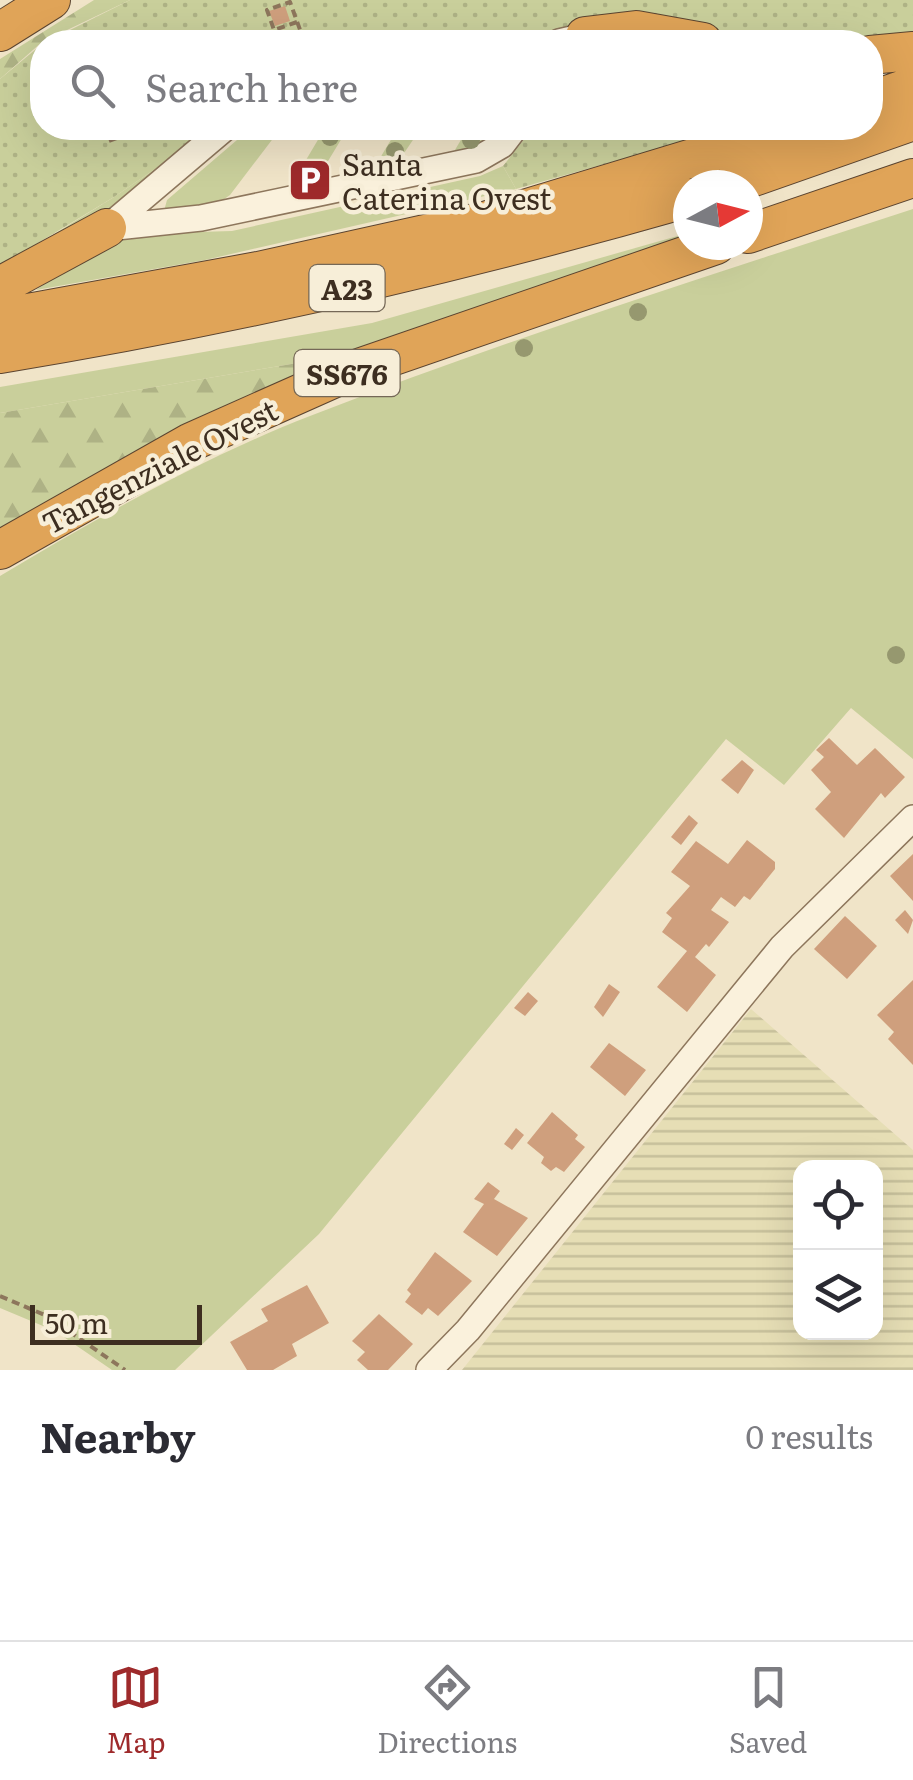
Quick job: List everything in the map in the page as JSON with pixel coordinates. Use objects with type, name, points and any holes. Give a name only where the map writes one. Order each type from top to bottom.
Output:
[{"type":"highway","points":[[0,32],[51,0]]},
{"type":"highway","points":[[883,53],[913,51]]},
{"type":"highway","points":[[883,96],[913,86]]},
{"type":"highway","points":[[883,132],[913,122]]},
{"type":"highway","name":"A23","points":[[0,318],[258,271],[488,220],[752,140]]},
{"type":"highway","points":[[763,174],[861,140]]},
{"type":"highway","points":[[763,229],[913,178]]},
{"type":"highway","name":"A23","points":[[0,354],[278,305],[504,250],[673,202]]},
{"type":"highway","points":[[0,286],[106,228]]},
{"type":"highway","name":"Tangenziale Ovest","points":[[0,550],[191,442],[353,370],[673,260]]},
{"type":"street","points":[[106,228],[212,140]]},
{"type":"street","points":[[106,228],[201,218],[476,160],[506,140]]},
{"type":"street","points":[[429,1370],[468,1330],[782,947],[913,818]]},
{"type":"path","points":[[297,22],[274,30],[267,10],[290,2],[297,22],[300,30]]},
{"type":"path","points":[[0,1296],[47,1316],[125,1370]]},
{"type":"shaded area","points":[[751,1009],[913,1150],[913,1370],[462,1370]]},
{"type":"green space","points":[[94,0],[130,0],[67,30],[46,30]]},
{"type":"green space","points":[[130,0],[913,0],[913,42],[883,42],[883,30],[70,30]]},
{"type":"green space","points":[[30,40],[30,53],[0,79],[0,59]]},
{"type":"green space","points":[[30,54],[30,140],[197,140],[114,197],[0,266],[0,79]]},
{"type":"green space","points":[[201,140],[123,208],[9,262]]},
{"type":"green space","points":[[237,140],[272,140],[230,195],[217,204],[164,211],[167,200]]},
{"type":"green space","points":[[318,140],[341,140],[316,181],[284,197]]},
{"type":"green space","points":[[391,140],[413,140],[394,168],[368,178]]},
{"type":"green space","points":[[461,140],[483,140],[475,150],[449,160]]},
{"type":"green space","points":[[524,140],[690,140],[516,189],[503,166]]},
{"type":"green space","points":[[503,166],[516,189],[205,260],[36,290],[105,243],[129,234],[232,231],[480,176]]},
{"type":"green space","points":[[913,209],[913,759],[851,708],[784,785],[726,739],[319,1234],[175,1370],[112,1370],[55,1331],[0,1308],[0,576],[191,470],[310,416],[535,334]]},
{"type":"green space","points":[[673,237],[673,249],[387,348],[0,413],[0,387],[372,323]]},
{"type":"green space","points":[[387,348],[0,537],[0,413]]},
{"type":"building","points":[[285,6],[290,21],[275,26],[269,11]]},
{"type":"building","points":[[829,738],[857,765],[875,748],[905,777],[885,798],[881,793],[844,838],[815,809],[831,792],[811,770],[824,757],[816,750]]},
{"type":"building","points":[[742,760],[754,770],[738,794],[721,780]]},
{"type":"building","points":[[689,815],[698,823],[681,845],[671,837]]},
{"type":"building","points":[[747,840],[775,862],[775,869],[750,900],[744,896],[735,907],[721,897],[711,910],[729,922],[709,947],[706,944],[695,957],[716,975],[687,1012],[657,987],[687,951],[662,932],[672,918],[666,913],[690,886],[671,872],[696,841],[728,864]]},
{"type":"building","points":[[913,854],[913,901],[890,876]]},
{"type":"building","points":[[905,910],[913,920],[908,934],[895,920]]},
{"type":"building","points":[[845,916],[877,946],[847,979],[814,949]]},
{"type":"building","points":[[913,980],[913,1065],[888,1039],[894,1032],[877,1015]]},
{"type":"building","points":[[609,984],[620,992],[603,1017],[594,1007]]},
{"type":"building","points":[[528,992],[538,1001],[525,1016],[514,1008]]},
{"type":"building","points":[[609,1043],[646,1070],[625,1096],[590,1067]]},
{"type":"building","points":[[552,1112],[578,1135],[575,1139],[585,1147],[564,1172],[556,1167],[551,1171],[541,1163],[544,1157],[527,1143]]},
{"type":"building","points":[[516,1128],[524,1135],[512,1150],[504,1144]]},
{"type":"building","points":[[488,1182],[500,1191],[494,1199],[528,1218],[497,1256],[463,1232],[484,1204],[474,1199]]},
{"type":"building","points":[[435,1252],[472,1281],[438,1316],[428,1308],[422,1315],[405,1302],[411,1294],[407,1290]]},
{"type":"building","points":[[307,1285],[329,1323],[292,1344],[297,1356],[273,1370],[247,1370],[230,1342],[268,1321],[261,1309]]},
{"type":"building","points":[[379,1314],[413,1344],[388,1370],[368,1370],[357,1360],[365,1352],[352,1341]]},
{"type":"place","name":"Santa Caterina Ovest","points":[[310,180]]}]
